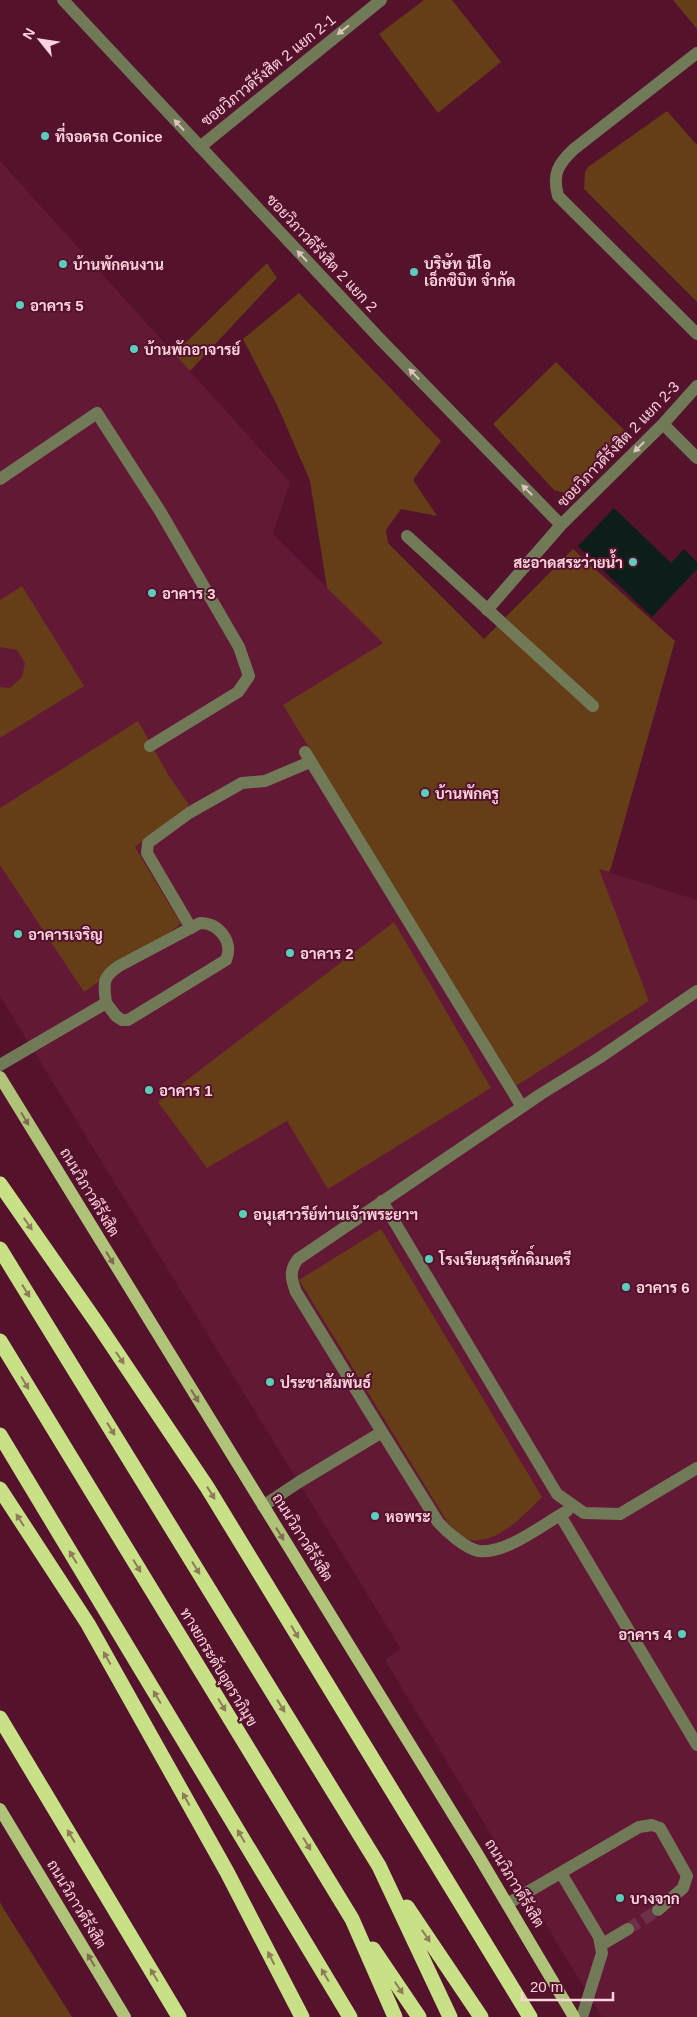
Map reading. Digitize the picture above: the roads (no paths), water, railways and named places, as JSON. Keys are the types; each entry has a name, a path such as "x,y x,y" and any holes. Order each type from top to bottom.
{"highway":[{"path":"0,1184 207,1487 530,2017"},
{"path":"0,1249 380,1866 481,2017"},
{"name":"ทางยกระดับอุตราภิมุข","path":"0,1341 352,1919 395,2017"},
{"path":"0,1435 350,2017"},
{"path":"0,1489 93,1633 227,1872 302,2017"},
{"name":"ถนนวิภาวดีรังสิต","path":"0,1718 179,2017"},
{"path":"380,1866 450,2017"},
{"path":"352,1919 419,2017"}],"main road":[{"name":"ถนนวิภาวดีรังสิต","path":"0,1077 507,1904 574,2017"},
{"name":"ถนนวิภาวดีรังสิต","path":"0,1809 125,2017"}],"street":[{"name":"ซอยวิภาวดีรังสิต 2 แยก 2","path":"63,0 387,347 561,525"},
{"name":"ซอยวิภาวดีรังสิต 2 แยก 2-1","path":"200,147 381,0"},
{"path":"697,54 583,141 563,159 555,183 558,196 697,334"},
{"name":"ซอยวิภาวดีรังสิต 2 แยก 2-3","path":"561,525 663,424 697,386"},
{"path":"0,479 97,413 160,511 239,647 249,676 238,692 150,746"},
{"path":"663,424 697,458"},
{"path":"487,610 561,525"},
{"path":"407,536 593,706"},
{"path":"191,928 147,853 148,843 189,813 242,783 266,781 308,757 522,1107"},
{"path":"200,923 206,923 217,928 225,938 229,947 226,960 128,1020 122,1020 116,1016 106,1003 104,982 109,972 200,923"},
{"path":"575,1507 500,1550 478,1551 446,1531 438,1522 296,1292 291,1278 291,1267 298,1258 697,991"},
{"path":"0,1065 106,1003"},
{"path":"382,1202 556,1494 584,1513 620,1514 697,1468"},
{"path":"263,1506 382,1432"},
{"path":"560,1515 697,1745"},
{"path":"507,1904 639,1827 652,1825 660,1828 687,1876 683,1888 658,1910"},
{"path":"561,1873 599,1936 601,1945 602,1953 582,2017"},
{"path":"601,1945 628,1929"}],"tunnel":[{"path":"628,1929 658,1910"}],"place":[{"name":"ที่จอดรถ Conice","path":"45,136"},
{"name":"บ้านพักคนงาน","path":"63,264"},
{"name":"บริษัท นีโอ เอ็กซิบิท จำกัด","path":"414,272"},
{"name":"อาคาร 5","path":"20,305"},
{"name":"บ้านพักอาจารย์","path":"134,349"},
{"name":"สะอาดสระว่ายน้ำ","path":"633,562"},
{"name":"อาคาร 3","path":"152,593"},
{"name":"บ้านพักครู","path":"425,793"},
{"name":"อาคารเจริญ","path":"18,934"},
{"name":"อาคาร 2","path":"290,953"},
{"name":"อาคาร 1","path":"149,1090"},
{"name":"อนุเสาวรีย์ท่านเจ้าพระยาฯ","path":"243,1214"},
{"name":"โรงเรียนสุรศักดิ์มนตรี","path":"429,1259"},
{"name":"อาคาร 6","path":"626,1287"},
{"name":"ประชาสัมพันธ์","path":"270,1382"},
{"name":"หอพระ","path":"375,1516"},
{"name":"อาคาร 4","path":"682,1634"},
{"name":"บางจาก","path":"620,1898"}]}
